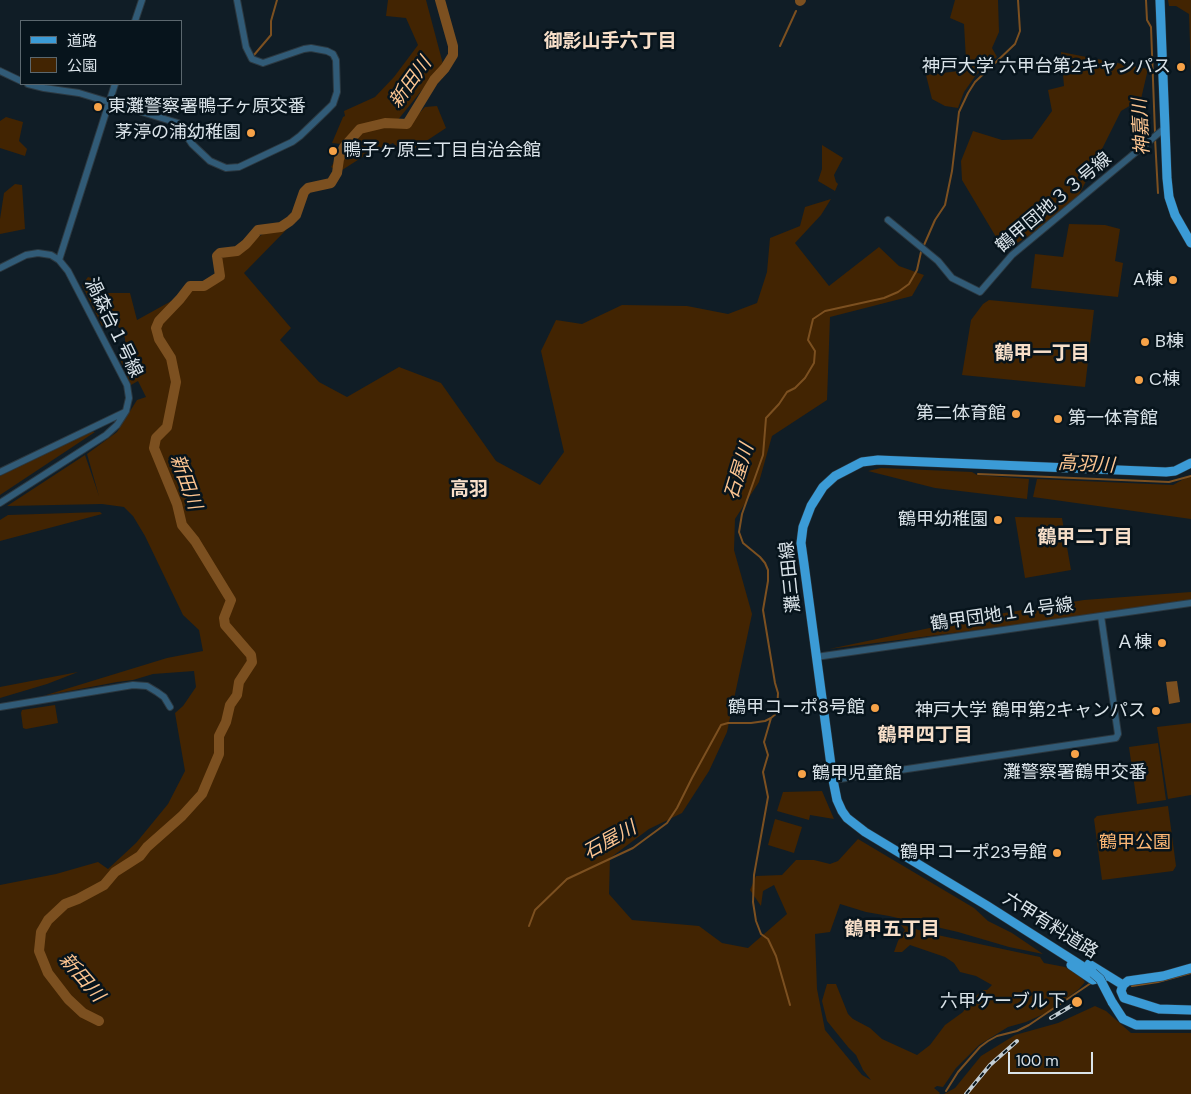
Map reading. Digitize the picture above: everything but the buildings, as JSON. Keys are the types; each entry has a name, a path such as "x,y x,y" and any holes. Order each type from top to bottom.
{"main road":[{"path":"1160,0 1162,131 1169,197 1175,215 1191,243"},
{"name":"灘三田線","path":"986,905 866,832 847,818 837,800 832,780 802,550 803,528 811,506 823,487 835,476 862,462 878,460 1166,472 1174,471 1191,463"},
{"path":"986,905 999,908 1123,985"},
{"name":"六甲有料道路","path":"986,905 1093,973 1100,979 1123,1018 1136,1025 1191,1026"},
{"path":"1191,968 1163,976 1130,980 1123,985 1121,992 1126,999 1159,1009 1191,1010"}],"street":[{"path":"135,20 142,0"},
{"path":"32,85 79,93 178,123 201,154 217,165 226,168 239,167 292,142 333,104 337,92 336,60 333,54 311,48 263,63 252,59 246,47 237,0"},
{"path":"0,71 20,81"},
{"path":"0,268 26,255 38,253 51,255 59,260 115,85"},
{"name":"鶴甲団地３３号線","path":"888,220 942,266 952,278 980,292 1012,254 1162,131"},
{"name":"渦森台１号線","path":"59,260 68,271 127,385 126,411"},
{"path":"0,472 126,411"},
{"path":"0,502 106,435 126,411"},
{"name":"鶴甲団地１４号線","path":"816,657 1191,603"},
{"path":"832,780 1114,739 1117,736 1101,616"},
{"path":"0,707 134,685 147,686 157,692 164,697 170,707"}],"green space":[{"path":"388,0 426,0 443,64 397,121 407,126 425,107 437,106 446,128 405,155 393,143 364,156 339,172 331,167 339,154 341,144 332,143 345,116 344,111 375,97 394,77 418,45 406,18 386,16"},
{"path":"955,0 998,0 999,32 992,48 997,57 976,75 964,92 958,108 945,106 932,99 926,75 959,71 966,60 964,24 950,18"},
{"path":"1168,0 1191,0 1191,76 1189,14 1176,6 1169,6"},
{"path":"1061,52 1148,69 1141,99 1121,111 1079,195 1043,227 1014,245 999,242 962,180 961,161 973,131 1002,140 1032,139 1052,111 1048,90 1064,86"},
{"path":"6,117 23,122 19,141 27,149 25,156 0,148 0,121"},
{"path":"822,145 843,158 834,175 838,184 835,191 818,181 822,169"},
{"path":"15,184 22,185 25,229 0,234 4,193"},
{"path":"831,199 821,215 795,243 829,286 879,247 899,266 924,275 912,296 830,317 827,400 772,436 759,482 735,519 734,550 752,614 727,732 709,771 682,813 649,829 610,858 609,894 632,920 699,926 722,943 748,948 787,914 774,885 763,891 761,906 750,890 756,876 782,875 796,860 814,860 830,864 838,861 858,839 974,908 988,921 1012,933 1043,954 1009,947 958,932 866,912 840,904 830,932 815,934 817,989 825,1030 862,1075 871,1080 863,1070 856,1055 827,1021 822,1001 827,984 836,984 848,1014 853,1019 870,1028 882,1039 917,1055 930,1045 945,1025 963,1012 969,1002 992,985 976,976 960,972 954,963 945,957 910,945 902,952 894,952 905,930 900,924 928,933 1040,957 1044,963 1065,967 1080,976 1085,982 1079,989 1048,1012 1026,1022 1008,1027 979,1045 956,1068 943,1087 937,1086 934,1088 939,1094 0,1094 0,885 56,874 98,862 108,869 136,843 168,804 185,771 175,713 183,706 196,687 194,671 153,674 133,680 43,696 167,658 203,651 199,630 183,615 145,536 133,516 124,507 102,504 7,506 85,455 99,496 87,454 117,432 137,400 146,397 138,381 131,385 119,357 125,353 125,338 115,321 102,326 82,285 88,277 102,281 105,293 130,293 137,320 222,273 220,259 265,233 286,230 244,273 291,328 280,340 319,382 347,397 399,367 441,383 496,461 540,485 564,452 541,351 556,320 582,324 622,305 687,306 728,314 757,303 767,272 770,238 800,226 805,207"},
{"path":"1069,224 1105,225 1120,229 1115,261 1123,263 1118,297 1031,288 1035,254 1063,257"},
{"path":"989,300 1094,310 1085,387 962,375 971,320 983,304"},
{"path":"91,431 95,432 0,495 0,476"},
{"path":"881,468 972,472 977,475 1029,479 1027,499 935,488 868,471"},
{"path":"1191,475 1191,519 1033,497 1037,479 1173,485"},
{"path":"100,512 102,514 0,541 0,520 8,515"},
{"path":"1015,517 1062,518 1071,570 1025,578"},
{"path":"1191,592 1191,600 1077,617 829,649 992,615 1084,600"},
{"path":"78,672 47,684 0,698 0,687"},
{"path":"55,705 58,723 23,728 22,710"},
{"path":"1191,723 1191,795 1168,799 1157,727"},
{"path":"1158,743 1166,800 1137,804 1129,747"},
{"path":"822,791 834,819 810,815 809,820 777,811 783,792"},
{"name":"鶴甲公園","path":"1168,806 1176,866 1173,871 1102,880 1094,819 1097,816"},
{"path":"775,819 802,827 794,853 768,845"},
{"path":"1095,1006 1106,1011 1131,1033 1191,1033 1191,1094 944,1094 955,1088 981,1056 1015,1035 1058,1023"}],"shaded area":[{"path":"1177,681 1180,702 1169,704 1166,682"}],"waterway":[{"path":"254,55 271,35 271,21 277,0"},
{"name":"新田川","path":"99,1021 83,1013 68,999 48,973 39,951 41,932 48,920 65,904 104,885 115,872 140,856 202,794 219,754 219,736 226,722 230,705 237,695 239,682 252,662 251,655 225,625 224,618 231,600 195,541 182,525 177,504 154,448 156,438 167,427 176,382 171,358 159,339 156,328 159,321 190,286 204,286 220,276 217,256 220,253 237,251 258,230 281,227 296,215 304,192 308,188 331,183 337,173 339,159 344,147 360,129 385,123 407,124 434,80 453,55 453,46 440,0"},
{"name":"石屋川","path":"529,926 535,910 567,879 633,848 667,823 677,808 721,725 765,721 777,713 778,693 763,610 768,570 760,557 743,543 739,532 742,514 763,455 766,418 787,392 795,388 805,378 814,363 815,351 808,340 813,319 825,311 884,298 898,292 909,284 917,270 921,252 935,220 945,205 952,171 959,112 975,82 1015,44 1020,31 1018,0"},
{"name":"神嘉川","path":"1146,0 1147,20 1151,27 1155,133"},
{"path":"780,46 796,11"},
{"name":"神嘉川","path":"1155,138 1158,193"},
{"name":"高羽川","path":"978,474 1169,482 1191,476"},
{"path":"771,718 764,742 768,755 763,772 768,797 754,875 753,902 756,921 761,934 768,939 776,956 790,1005"},
{"path":"1132,986 1158,982 1191,973"},
{"path":"946,1091 958,1072 980,1047 988,1041 1029,1025 1091,983"}],"railway":[{"path":"1051,1018 1076,1003"},
{"path":"966,1094 990,1065 1017,1041"}],"place":[{"name":"神戸大学 六甲台第2キャンパス","path":"1181,67"},
{"name":"東灘警察署鴨子ヶ原交番","path":"98,107"},
{"name":"茅渟の浦幼稚園","path":"251,133"},
{"name":"鴨子ヶ原三丁目自治会館","path":"333,151"},
{"name":"A棟","path":"1173,280"},
{"name":"B棟","path":"1145,342"},
{"name":"C棟","path":"1139,380"},
{"name":"第二体育館","path":"1016,414"},
{"name":"第一体育館","path":"1058,419"},
{"name":"鶴甲幼稚園","path":"998,520"},
{"name":"Ａ棟","path":"1162,643"},
{"name":"鶴甲コーポ8号館","path":"875,708"},
{"name":"神戸大学 鶴甲第2キャンパス","path":"1156,711"},
{"name":"灘警察署鶴甲交番","path":"1075,754"},
{"name":"鶴甲児童館","path":"802,774"},
{"name":"鶴甲コーポ23号館","path":"1057,853"},
{"name":"六甲ケーブル下","path":"1077,1002"}],"district":[{"name":"御影山手六丁目","path":"610,42"},
{"name":"鶴甲一丁目","path":"1042,354"},
{"name":"高羽","path":"469,490"},
{"name":"鶴甲二丁目","path":"1085,538"},
{"name":"鶴甲四丁目","path":"925,736"},
{"name":"鶴甲五丁目","path":"892,930"}]}
